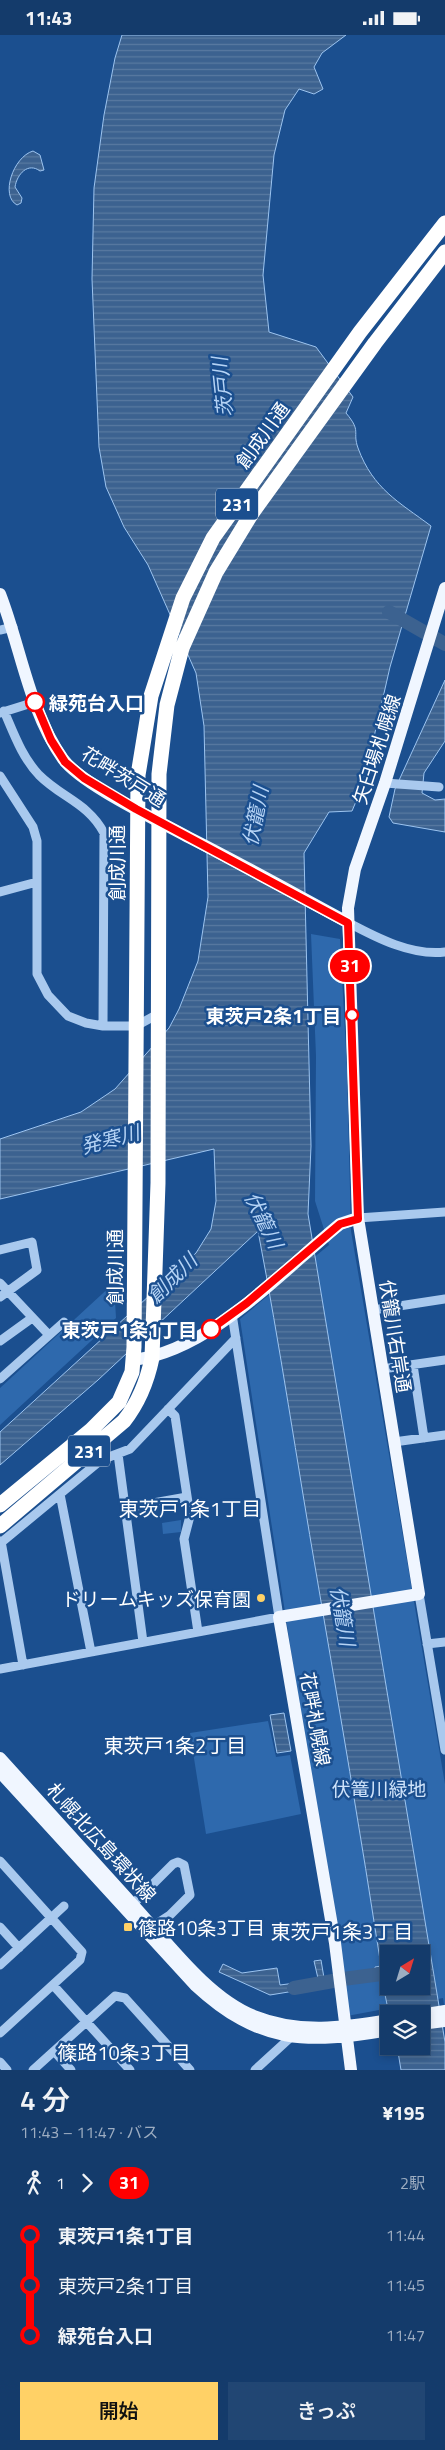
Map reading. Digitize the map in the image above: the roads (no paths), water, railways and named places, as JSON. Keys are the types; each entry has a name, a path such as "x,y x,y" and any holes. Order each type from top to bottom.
{"highway":[{"name":"創成川通","path":"0,1505 91,1430 119,1402 132,1372 136,1047 136,809 138,775 151,696 183,598 213,538 360,332 445,223"},
{"name":"創成川通","path":"0,1536 124,1421 136,1405 148,1376 152,1358 158,1183 159,774 167,705 182,648 216,572 252,513 375,343 445,252"}],"main road":[{"name":"矢臼場札幌線","path":"348,923 349,901 355,869 390,783 445,588"},
{"name":"花畔茨戸通","path":"0,594 6,629 51,740 65,762 84,778 136,809 348,923"},
{"name":"伏籠川右岸通","path":"348,923 358,1219 419,1594"},
{"path":"133,1354 152,1358 200,1335 247,1303 340,1224 358,1219"},
{"path":"280,1617 419,1594"},
{"name":"花畔札幌線","path":"280,1617 327,1892 351,2070"},
{"name":"札幌北広島環状線","path":"0,1758 153,1926 216,1992 232,2004 254,2016 300,2028 346,2032"},
{"name":"札幌北広島環状線","path":"0,1772 206,1995 226,2012 247,2023 291,2037 323,2039 346,2032 380,2026"},
{"path":"430,2014 445,2011"},
{"path":"430,2024 445,2021"}],"street":[{"path":"35,702 2,712 19,746 33,768 53,786 91,813 104,833 103,1026"},
{"path":"0,776 33,827 37,841 37,974 48,995 68,1016 86,1023 103,1026 136,1026 158,1016"},
{"path":"390,783 438,787"},
{"path":"0,891 36,882"},
{"path":"348,923 407,949 421,952 445,952"},
{"path":"358,1219 445,1212"},
{"path":"0,1250 32,1242 37,1270 4,1294"},
{"path":"0,1283 4,1294 32,1318 48,1335"},
{"path":"372,1310 445,1299"},
{"path":"0,1669 280,1617 232,1314"},
{"path":"0,1341 32,1318"},
{"path":"0,1379 64,1321"},
{"path":"23,1665 0,1536 60,1494 101,1461 130,1449 236,1338"},
{"path":"382,1369 445,1360"},
{"path":"413,1365 424,1438"},
{"path":"168,1409 175,1416 190,1516 184,1539 198,1632"},
{"path":"394,1442 445,1435"},
{"path":"118,1454 143,1642"},
{"path":"60,1494 91,1652"},
{"path":"125,1508 187,1497"},
{"name":"伏籠川右岸通","path":"419,1594 445,1751"},
{"path":"427,1644 445,1642"},
{"path":"0,1861 82,1952 80,1960 0,2033"},
{"path":"133,1904 173,1864 178,1862 184,1865 190,1895 170,1915 153,1926"},
{"path":"0,1965 64,1906"},
{"path":"0,1927 19,1948"},
{"path":"52,1985 130,2070"},
{"path":"33,2070 115,1996 125,1998 190,2070"},
{"path":"255,2070 291,2037"},
{"path":"54,2051 71,2070"},
{"path":"0,2062 7,2070"}],"water":[{"path":"122,35 346,35 322,53 314,67 323,89 314,94 299,89 285,110 274,155 263,275 269,332 316,347 353,397 346,413 354,424 358,448 371,474 398,502 431,526 390,667 363,785 352,811 329,812 304,853 311,1146 308,1214 429,1945 380,1945 380,1960 258,1231 98,1380 0,1465 0,1432 196,1253 211,1229 216,1201 214,1149 0,1199 0,1139 81,1112 115,1089 169,1028 179,1009 198,961 208,897 204,726 196,673 148,565 124,527 106,487 99,447 92,279 94,188 104,115 115,58"},
{"path":"33,151 40,155 44,170 40,171 31,168 21,174 15,187 22,198 21,203 17,205 12,200 10,194 11,177 20,161"},
{"path":"445,680 445,741 424,773 422,793 435,800 445,799 445,832 393,823 389,817 395,789"},
{"path":"284,1713 291,1751 277,1753 270,1715"},
{"path":"430,1951 445,2042 445,2070 401,2070 398,2055 430,2055 430,2005 387,2005 385,1995 430,1995"},
{"path":"321,1960 324,1978 329,1978 330,1985 320,1987 314,1961"},
{"path":"223,1964 242,1973 277,1968 280,1985 311,1981 313,1988 270,1995 219,1972"},
{"path":"380,1966 380,1980 373,1978 372,1970 375,1970 375,1967"},
{"path":"358,1973 359,1980 344,1982 343,1975"}],"waterway":[{"name":"茨戸川","path":"389,612 445,644"},
{"path":"343,1979 380,1974"},
{"path":"294,1988 333,1981"}],"place":[{"name":"緑苑台入口","path":"35,702"},
{"name":"東茨戸2条1丁目","path":"352,1015"},
{"name":"東茨戸1条1丁目","path":"211,1329"},
{"name":"ドリームキッズ保育園","path":"261,1598"},
{"name":"篠路10条3丁目","path":"128,1927"}],"district":[{"name":"東茨戸1条1丁目","path":"190,1508"},
{"name":"東茨戸1条2丁目","path":"175,1745"},
{"name":"東茨戸1条3丁目","path":"342,1931"},
{"name":"篠路10条3丁目","path":"124,2052"}],"water label":[{"name":"伏籠川","path":"255,816"},
{"name":"発寒川","path":"110,1139"},
{"name":"伏籠川","path":"264,1220"},
{"name":"創成川","path":"172,1278"},
{"name":"伏籠川","path":"343,1616"}],"park label":[{"name":"伏篭川緑地","path":"379,1788"}]}
